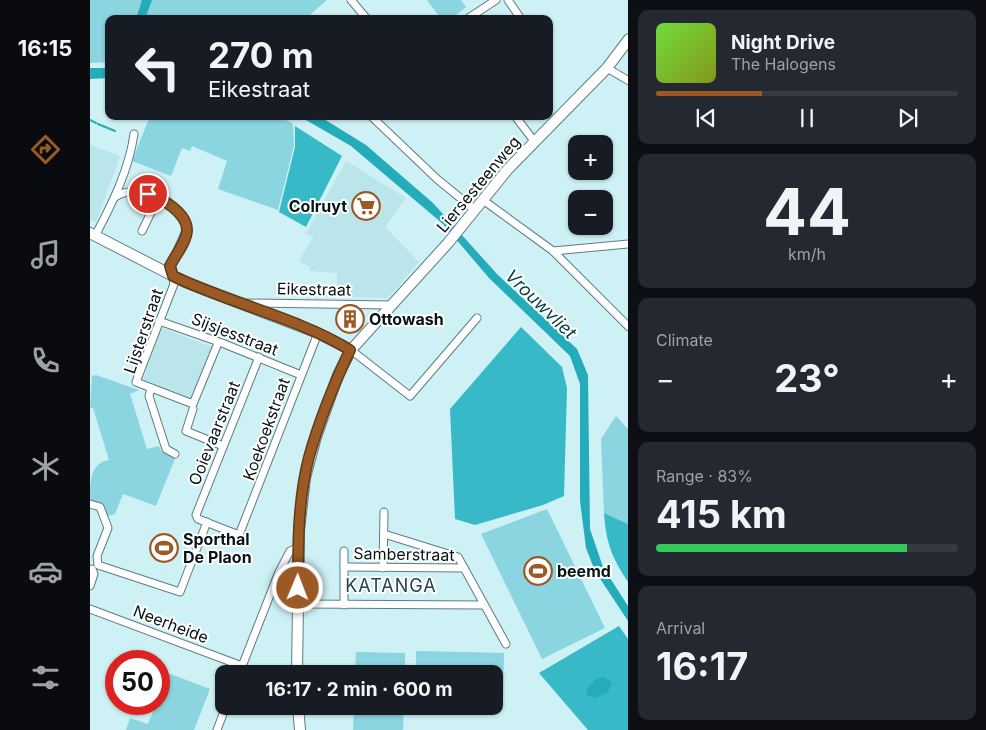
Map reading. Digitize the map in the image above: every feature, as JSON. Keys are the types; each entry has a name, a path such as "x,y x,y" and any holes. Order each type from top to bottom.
{"main road":[{"name":"Liersesteenweg","path":"297,665 300,514 309,458 338,375 350,350 451,240 534,141 607,68 628,39"},
{"name":"Eikestraat","path":"93,234 173,276 237,303 318,333 350,350"},
{"path":"299,715 300,730"}],"street":[{"path":"351,0 364,15"},
{"path":"473,15 496,0"},
{"path":"508,0 519,15"},
{"path":"607,68 628,81"},
{"path":"375,120 436,178 475,210"},
{"path":"518,120 534,141"},
{"path":"93,234 115,197 132,148 134,134"},
{"path":"115,197 135,192 158,198 142,231"},
{"name":"Lijsterstraat","path":"158,198 175,209 187,229 170,266 174,284 136,382 193,407"},
{"path":"483,200 553,251 628,327"},
{"path":"553,251 628,244"},
{"name":"Eikestraat","path":"237,303 390,305"},
{"path":"350,350 410,396 477,318"},
{"name":"Sijsjesstraat","path":"159,321 301,374"},
{"name":"Koekoekstraat","path":"207,522 239,534 256,495 318,333"},
{"path":"218,343 193,407 186,431 223,446"},
{"name":"Ooievaarstraat","path":"207,522 198,519 196,515 258,357"},
{"name":"Lijsterstraat","path":"151,388 149,396 166,449 175,454"},
{"path":"90,504 100,507 108,528 94,565 94,574 90,586"},
{"path":"383,568 384,512"},
{"path":"94,565 180,592 207,522"},
{"path":"384,534 458,557 506,644"},
{"path":"242,665 279,572 290,551 299,547"},
{"path":"344,551 344,605"},
{"name":"Samberstraat","path":"344,567 464,568"},
{"path":"298,604 484,605"},
{"name":"Neerheide","path":"90,609 239,665"},
{"path":"217,730 223,715"}],"shaded area":[{"path":"90,0 327,0 310,15 105,15 105,62 90,63"},
{"path":"142,0 152,0 146,15 137,15"},
{"path":"427,0 461,0 466,7 456,15 438,15"},
{"path":"90,68 105,68 105,78 90,79"},
{"path":"148,120 286,120 293,124 294,146 278,210 218,189 227,161 192,146 190,151 182,148 171,176 132,161"},
{"path":"306,120 325,120 366,145 433,203 497,274 577,349 588,375 590,529 603,567 628,606 628,621 595,571 586,548 580,501 580,384 570,356 489,278 443,224 351,146"},
{"path":"295,126 342,156 306,227 279,212 295,147"},
{"path":"90,145 120,156 96,222 90,220"},
{"path":"346,161 406,198 385,227 419,262 388,298 337,297 337,273 310,271 310,267 299,261 313,237 306,233"},
{"path":"521,327 562,367 567,388 564,496 543,505 475,525 455,519 450,409"},
{"path":"162,328 212,347 191,400 143,379"},
{"path":"96,375 139,390 130,394 147,449 159,446 161,451 176,456 156,506 123,494 115,514 108,516 102,505 90,501 92,474 98,465 109,460 93,408 90,408 92,376"},
{"path":"616,416 628,429 628,524 604,513 601,439"},
{"name":"beemd","path":"547,509 605,628 542,659 481,534"},
{"path":"604,513 628,524 628,582 611,550 606,533"},
{"path":"619,626 628,639 628,730 588,730 539,673"},
{"path":"416,651 504,653 503,703 503,665 416,665"},
{"path":"356,652 405,653 405,665 355,665"},
{"path":"170,674 210,689 194,730 126,730 130,718 148,724 152,715 170,715"},
{"path":"603,677 612,682 608,692 596,698 588,696 586,690 596,679"},
{"path":"354,715 404,715 403,730 353,730"}],"waterway":[{"path":"90,120 96,123"},
{"path":"98,124 115,131"}],"place":[{"name":"Colruyt","path":"366,206"},
{"name":"Ottowash","path":"350,319"},
{"name":"Sporthal De Plaon","path":"164,548"},
{"name":"beemd","path":"538,571"}],"district":[{"name":"KATANGA","path":"391,585"}],"route":[{"path":"148,194 172,206 181,216 186,226 186,234 170,266 173,276 237,303 318,333 350,350 338,375 309,458 300,514 298,588"}],"water label":[{"name":"Vrouwvliet","path":"541,304"}]}
